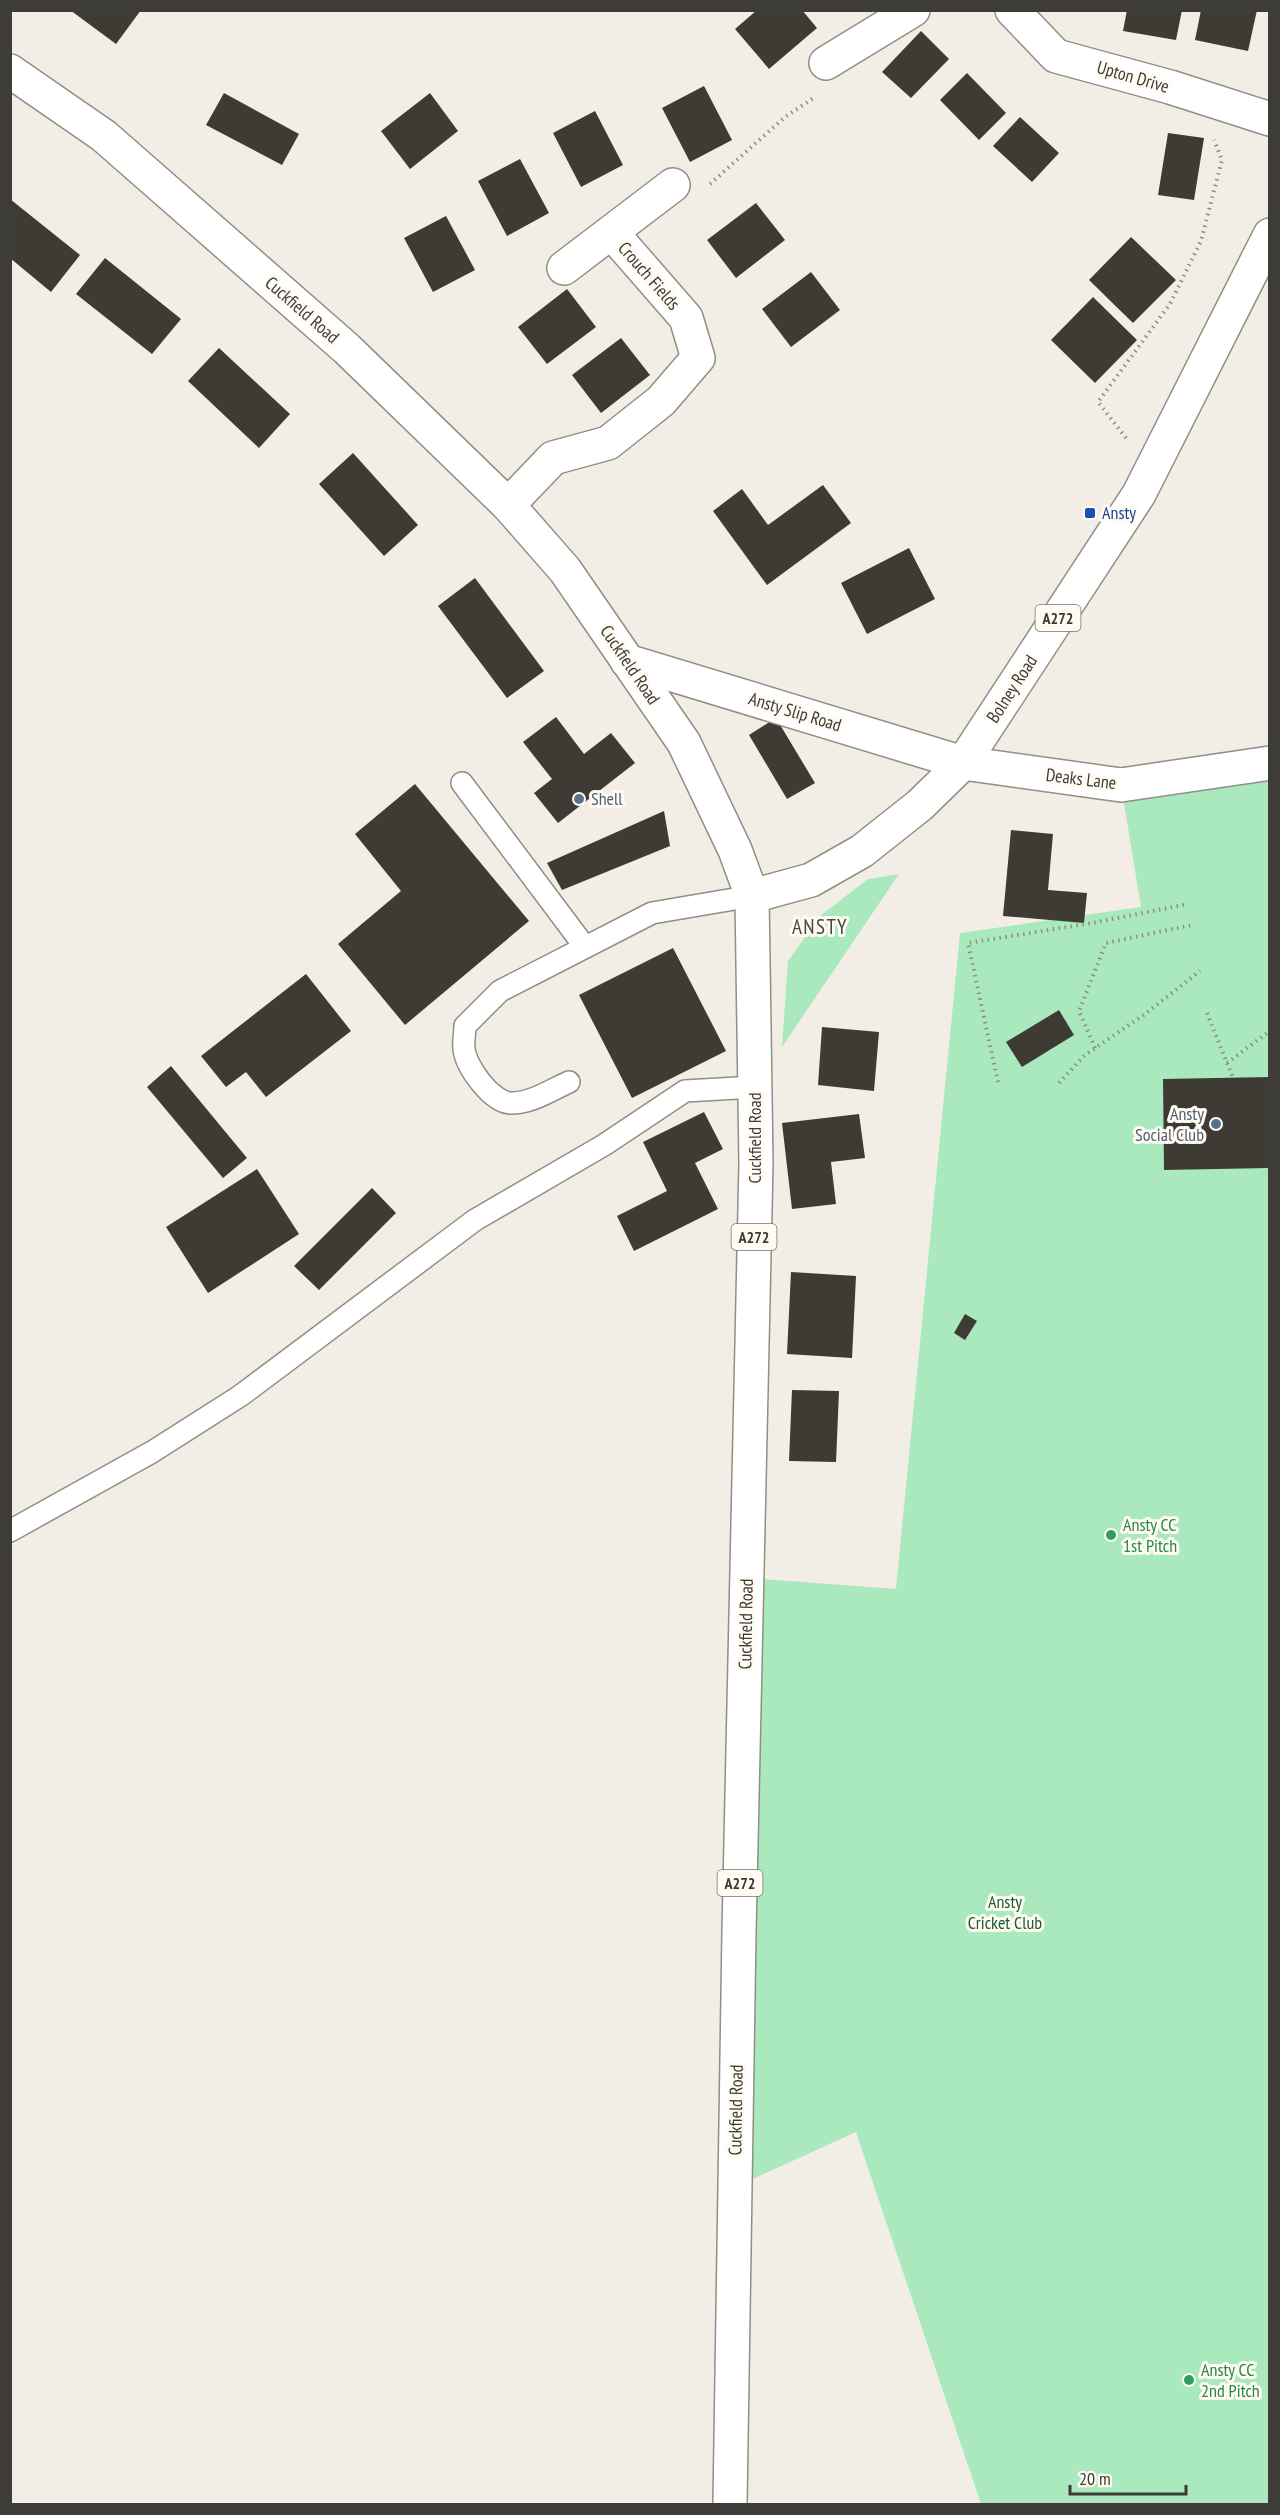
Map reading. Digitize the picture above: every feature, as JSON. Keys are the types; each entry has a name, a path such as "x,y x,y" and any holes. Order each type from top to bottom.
{"main road":[{"path":"823,78 913,10"},
{"name":"Upton Drive","path":"1012,10 1056,56 1170,87 1269,119"},
{"name":"Cuckfield Road","path":"10,71 104,136 347,350 508,505 565,570 684,743 735,850 752,896 756,1162 739,1909 730,2505"},
{"name":"Crouch Fields","path":"564,268 673,185"},
{"name":"Crouch Fields","path":"508,505 552,458 608,442 626,429 661,401 698,358 686,318 612,233"},
{"name":"Bolney Road","path":"752,896 811,880 862,851 920,805 963,764 1133,504 1269,235"},
{"name":"Ansty Slip Road","path":"627,661 963,764"},
{"name":"Deaks Lane","path":"963,764 1121,785 1269,763"}],"lane":[{"path":"462,783 585,947"},
{"path":"569,1082 529,1101 509,1104 492,1096 474,1072 464,1050 465,1026 500,991 652,913 752,896"},
{"path":"10,1531 152,1452 240,1396 475,1220 604,1145 685,1091 755,1087"}],"path":[{"path":"673,185 697,195 785,117 823,78"},
{"path":"1152,470 1098,402 1170,304 1201,241 1222,160 1214,139"},
{"path":"998,1082 968,943 1188,904"},
{"path":"1095,1048 1079,1011 1106,943 1192,925"},
{"path":"1059,1083 1085,1055 1145,1014 1200,970"},
{"path":"1208,1013 1233,1078"},
{"path":"1227,1063 1269,1031"}],"green space":[{"name":"Ansty Cricket Club","path":"1269,763 1269,2504 981,2504 856,2132 735,2187 747,1578 896,1589 960,933 1141,907 1121,785"},
{"path":"899,874 782,1047 788,961 820,916 868,879"}],"building":[{"path":"70,10 141,10 116,44"},
{"path":"757,10 802,10 817,28 769,69 735,29"},
{"path":"1127,10 1182,10 1176,40 1123,31"},
{"path":"1201,10 1257,10 1248,51 1195,40"},
{"path":"921,31 949,59 911,98 882,72"},
{"path":"967,73 1006,113 979,140 940,100"},
{"path":"704,86 732,140 690,162 662,108"},
{"path":"224,93 299,134 282,165 206,125"},
{"path":"430,93 458,131 410,169 381,131"},
{"path":"595,111 623,165 581,187 553,133"},
{"path":"1020,117 1059,153 1032,182 993,146"},
{"path":"1168,133 1204,138 1194,200 1158,195"},
{"path":"520,159 549,213 507,236 478,181"},
{"path":"10,199 80,255 51,292 10,258"},
{"path":"756,203 785,240 736,278 707,240"},
{"path":"446,216 475,270 433,292 404,238"},
{"path":"1131,237 1176,280 1133,323 1089,280"},
{"path":"105,258 181,319 152,354 76,294"},
{"path":"811,272 840,310 791,347 762,309"},
{"path":"567,289 596,327 547,364 518,327"},
{"path":"1093,297 1137,340 1095,383 1051,340"},
{"path":"621,338 650,375 601,413 572,375"},
{"path":"219,348 290,414 259,448 188,381"},
{"path":"353,453 418,525 384,556 319,484"},
{"path":"823,485 851,523 767,585 713,511 742,489 768,525"},
{"path":"909,548 935,599 867,634 841,583"},
{"path":"475,578 544,671 507,698 438,606"},
{"path":"556,717 584,754 611,733 635,763 558,823 534,793 552,779 523,742"},
{"path":"776,718 815,783 787,799 749,735"},
{"path":"415,784 529,921 405,1025 338,944 401,891 355,834"},
{"path":"664,811 670,846 562,890 547,863"},
{"path":"1011,830 1053,834 1048,890 1087,893 1084,923 1003,916"},
{"path":"673,948 726,1051 632,1098 579,995"},
{"path":"306,974 351,1031 266,1097 246,1072 226,1087 201,1056"},
{"path":"1059,1010 1074,1035 1022,1067 1006,1042"},
{"path":"822,1027 879,1032 874,1091 818,1085"},
{"path":"171,1066 247,1158 223,1178 147,1087"},
{"name":"Ansty Social Club","path":"1269,1077 1269,1168 1164,1170 1163,1079"},
{"path":"704,1112 723,1149 695,1163 718,1209 634,1251 617,1216 667,1191 643,1142"},
{"path":"859,1114 865,1158 831,1162 836,1204 792,1209 782,1123"},
{"path":"257,1169 299,1234 208,1293 166,1227"},
{"path":"372,1188 396,1213 319,1290 294,1266"},
{"path":"791,1272 856,1276 852,1358 787,1354"},
{"path":"965,1314 977,1321 965,1340 954,1333"},
{"path":"792,1390 839,1391 836,1462 789,1461"}],"place":[{"name":"Ansty","path":"1090,513"},
{"name":"Shell","path":"579,799"},
{"name":"Ansty Social Club","path":"1216,1124"},
{"name":"Ansty CC 1st Pitch","path":"1111,1535"},
{"name":"Ansty CC 2nd Pitch","path":"1189,2380"}],"district":[{"name":"ANSTY","path":"820,927"}]}
